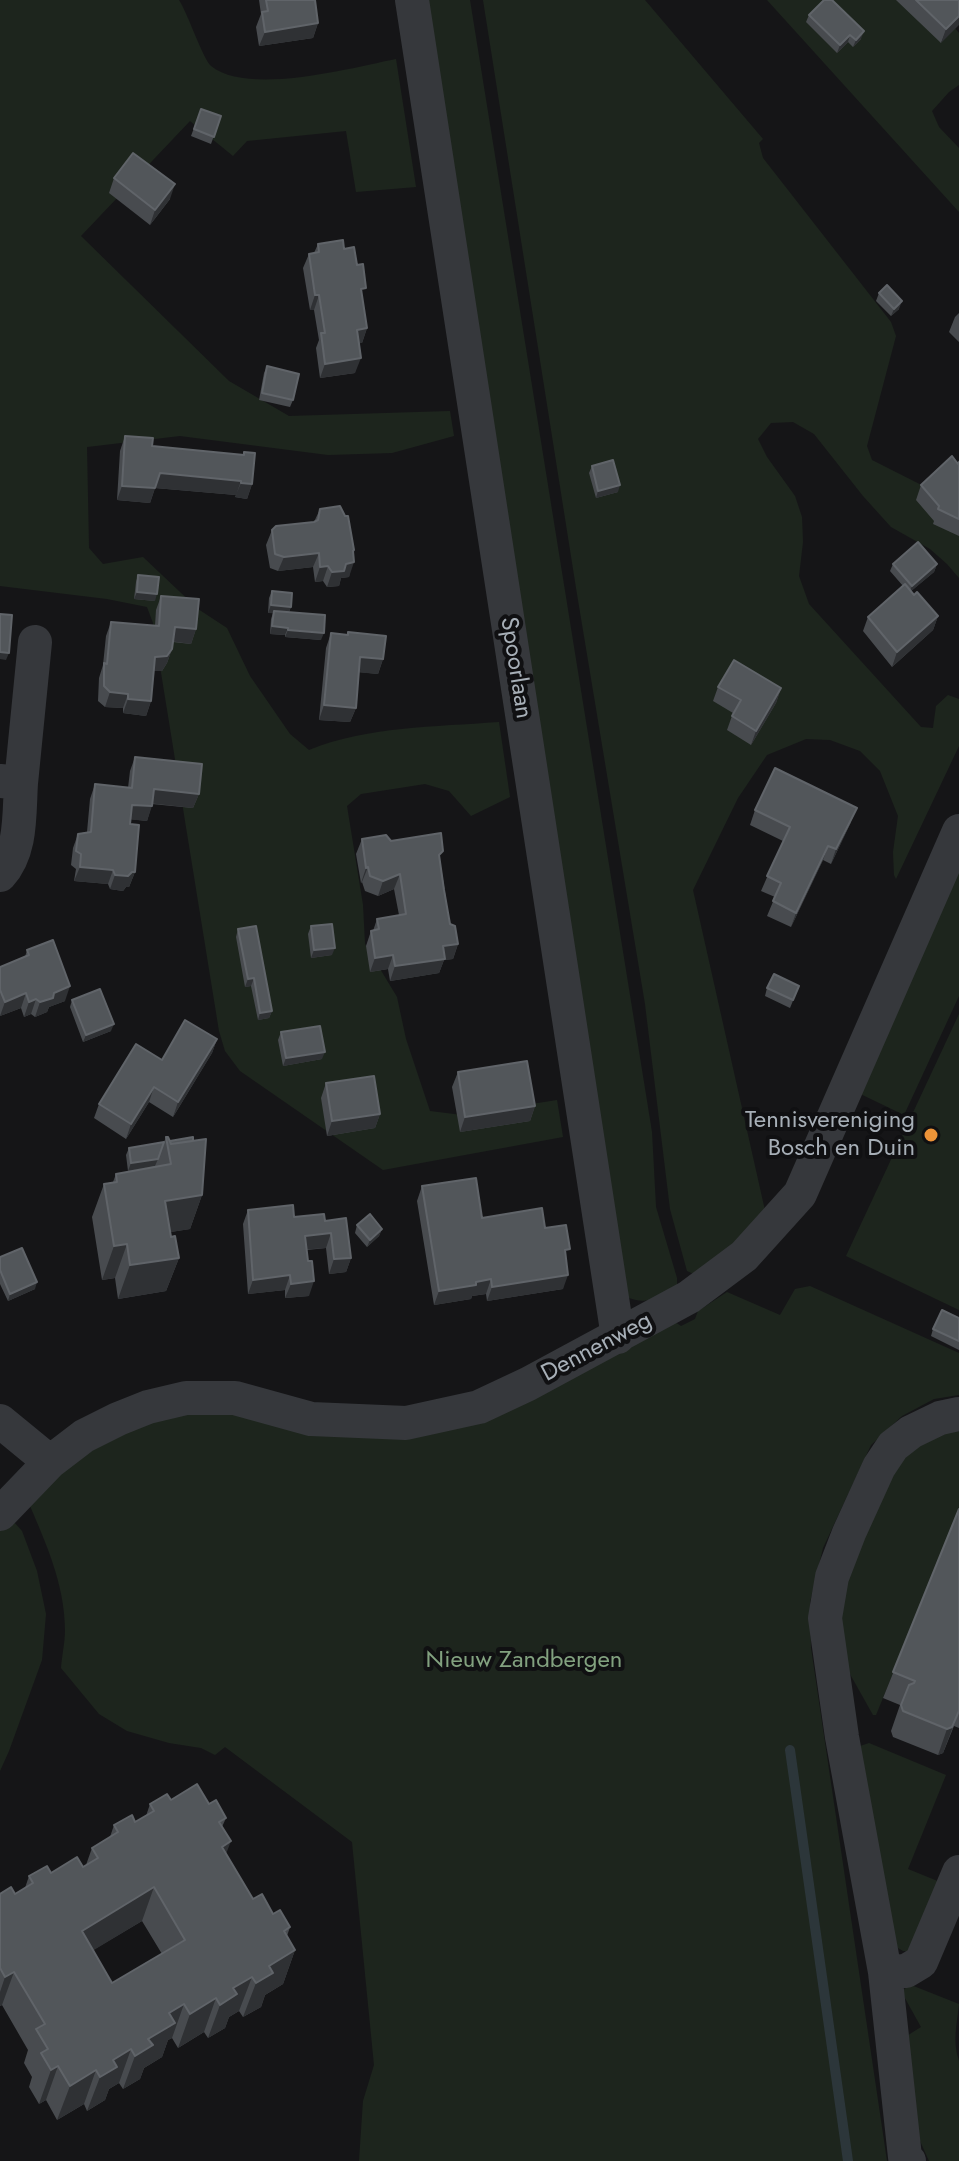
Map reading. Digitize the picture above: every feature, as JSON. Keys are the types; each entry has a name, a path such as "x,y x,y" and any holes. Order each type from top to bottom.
{"street":[{"name":"Spoorlaan","path":"412,0 618,1337"},
{"path":"0,875 11,861 15,847 11,782 35,642"},
{"name":"Dennenweg","path":"0,1514 50,1462 84,1436 148,1407 186,1398 235,1398 311,1419 406,1423 479,1407 618,1337 689,1297 744,1256 800,1194 959,831"},
{"path":"909,2161 905,2157 885,1972 842,1737 825,1618 832,1577 879,1467 893,1446 911,1432 940,1418 959,1414"},
{"path":"0,1421 50,1462"},
{"path":"885,1972 906,1971 921,1962 959,1872"}],"green space":[{"path":"0,0 179,0 211,66 228,75 249,79 300,77 396,59 416,187 356,192 346,131 247,141 233,156 190,121 81,236 229,381 289,416 450,411 454,436 392,453 328,455 180,436 87,447 89,548 103,564 143,557 198,609 227,628 250,676 290,734 309,750 378,732 499,722 510,797 471,816 449,791 425,784 361,794 347,806 363,905 365,944 397,997 406,1039 430,1111 462,1115 557,1100 563,1137 383,1170 240,1071 225,1051 219,1031 153,623 147,607 0,586"},
{"path":"423,0 470,0 652,1132 656,1207 677,1278 677,1287 649,1300 636,1300 621,1294"},
{"path":"483,0 645,0 763,139 759,143 763,158 891,322 896,336 867,446 872,460 959,504 959,578 930,549 891,527 814,434 793,422 771,423 758,439 795,496 802,517 799,576 809,604 921,727 933,728 936,706 948,695 959,699 959,746 896,879 893,852 898,816 880,771 860,751 830,740 806,739 767,755 738,798 693,890 766,1215 698,1276 687,1271 670,1209 645,1004"},
{"path":"767,0 932,0 959,33 959,85 932,111 939,127 959,148 959,212"},
{"path":"959,850 959,996 904,1115 848,1088"},
{"name":"Tennisvereniging Bosch en Duin","path":"959,1014 959,1310 846,1256"},
{"name":"Nieuw Zandbergen","path":"810,1286 959,1353 959,1395 934,1399 902,1416 871,1445 823,1548 810,1602 811,1648 887,2161 359,2161 363,2101 374,2065 352,1842 225,1747 215,1755 201,1748 169,1743 127,1731 99,1714 61,1668 65,1630 62,1596 53,1563 27,1499 49,1480 153,1409 455,1419 675,1322 681,1326 695,1319 698,1311 727,1292 780,1315 795,1289"},
{"path":"959,1428 959,1512 876,1715 873,1715 846,1667 840,1621 850,1566 900,1461 921,1444"},
{"path":"0,1521 14,1522 22,1531 37,1571 46,1614 42,1660 0,1771"},
{"path":"869,1743 946,1775 908,1869 940,1882 912,1952 893,1945 860,1746"},
{"path":"911,1985 959,2004 955,2039 959,2061 959,2161 929,2161 916,2132 902,2039 921,2027 901,1991"}],"building":[{"path":"266,0 315,0 318,23 265,32 262,12 268,11"},
{"path":"824,0 832,0 864,31 856,40 850,35 840,45 809,15"},
{"path":"916,0 959,0 959,16 946,29"},
{"path":"201,109 221,116 214,137 194,129"},
{"path":"133,153 175,184 155,210 114,178"},
{"path":"343,240 344,249 354,247 357,265 363,264 366,288 361,289 367,328 357,330 361,358 325,364 321,333 325,333 309,254 319,252 318,244"},
{"path":"887,285 902,301 894,309 879,293"},
{"path":"267,366 299,374 293,400 262,393"},
{"path":"125,436 153,438 152,446 244,455 244,452 255,453 252,484 160,473 155,488 122,486"},
{"path":"952,456 959,462 959,519 938,509 939,506 921,485"},
{"path":"613,460 620,485 598,491 592,466"},
{"path":"340,506 348,516 354,550 354,562 346,564 344,571 332,572 328,566 320,567 319,553 284,557 275,554 272,530 276,526 314,522 318,520 320,509"},
{"path":"918,542 937,564 912,586 893,564"},
{"path":"138,575 159,577 157,594 137,592"},
{"path":"905,584 914,595 917,592 938,616 897,652 868,617"},
{"path":"272,591 292,593 291,607 271,605"},
{"path":"161,596 199,599 196,629 175,627 172,649 167,656 155,657 151,701 128,699 128,694 110,692 104,686 104,663 107,664 111,622 159,626"},
{"path":"274,611 325,615 324,633 272,626"},
{"path":"0,614 12,615 9,653 0,652"},
{"path":"348,632 386,636 383,659 360,657 356,708 324,705 331,633 348,635"},
{"path":"734,660 781,688 756,731 732,716 741,700 718,687"},
{"path":"135,757 202,764 199,794 154,789 152,806 132,805 130,824 139,825 135,872 128,876 115,875 113,870 80,867 81,854 76,851 78,834 91,832 95,784 132,788"},
{"path":"775,768 857,808 836,849 828,846 796,913 773,901 781,883 767,876 790,827 755,810"},
{"path":"441,833 443,851 439,855 444,890 450,924 455,926 458,944 443,946 445,959 395,966 393,955 375,958 371,931 379,929 377,919 406,914 400,874 383,881 370,876 362,839 386,835 391,841"},
{"path":"332,924 335,948 314,950 311,926"},
{"path":"256,926 272,1011 260,1013 254,978 248,979 238,929"},
{"path":"53,940 70,986 54,993 53,998 40,1002 36,999 29,1002 26,993 5,1002 0,990 0,967 29,955 27,950"},
{"path":"774,974 799,986 793,1000 767,988"},
{"path":"100,989 114,1024 86,1035 72,1000"},
{"path":"185,1020 217,1039 178,1102 154,1087 131,1124 99,1104 136,1044 162,1060"},
{"path":"320,1026 325,1052 286,1058 281,1032"},
{"path":"527,1061 535,1106 465,1117 458,1072"},
{"path":"374,1076 380,1114 332,1121 326,1083"},
{"path":"166,1137 171,1144 206,1139 202,1195 165,1201 171,1237 175,1236 179,1258 130,1265 127,1244 114,1246 104,1184 117,1182 116,1174 171,1164"},
{"path":"193,1137 193,1141 171,1144 170,1141"},
{"path":"164,1142 158,1159 131,1163 129,1148"},
{"path":"476,1178 482,1218 542,1208 545,1228 566,1225 570,1249 565,1250 568,1275 492,1287 491,1279 476,1282 476,1285 439,1291 422,1186"},
{"path":"293,1205 294,1217 324,1214 325,1221 346,1218 351,1258 334,1259 331,1233 305,1236 314,1281 291,1284 290,1275 253,1280 248,1210"},
{"path":"370,1214 382,1229 370,1240 357,1225"},
{"path":"22,1248 37,1282 10,1294 0,1270 0,1257"},
{"path":"942,1310 959,1318 959,1341 933,1329"},
{"path":"959,1509 959,1711 952,1727 947,1729 903,1711 901,1705 909,1685 915,1681 893,1672"},
{"path":"197,1784 209,1804 216,1800 226,1818 219,1822 231,1841 222,1847 253,1899 262,1894 273,1914 280,1910 290,1927 284,1931 295,1950 269,1966 273,1973 256,1983 252,1977 233,1988 237,1994 220,2005 216,1998 190,2014 184,2004 169,2013 175,2023 148,2039 153,2045 135,2056 131,2049 113,2060 117,2067 100,2077 96,2070 70,2086 58,2066 51,2070 41,2053 48,2049 36,2029 45,2024 14,1972 5,1977 0,1968 0,1894 11,1887 15,1894 33,1883 29,1876 47,1866 51,1873 77,1857 83,1867 98,1858 92,1848 118,1832 114,1825 132,1815 135,1822 154,1811 150,1804 167,1794 171,1800","holes":["154,1887 185,1940 112,1983 82,1931"]}],"waterway":[{"path":"790,1750 848,2161"}],"place":[{"name":"Tennisvereniging Bosch en Duin","path":"931,1135"}]}
